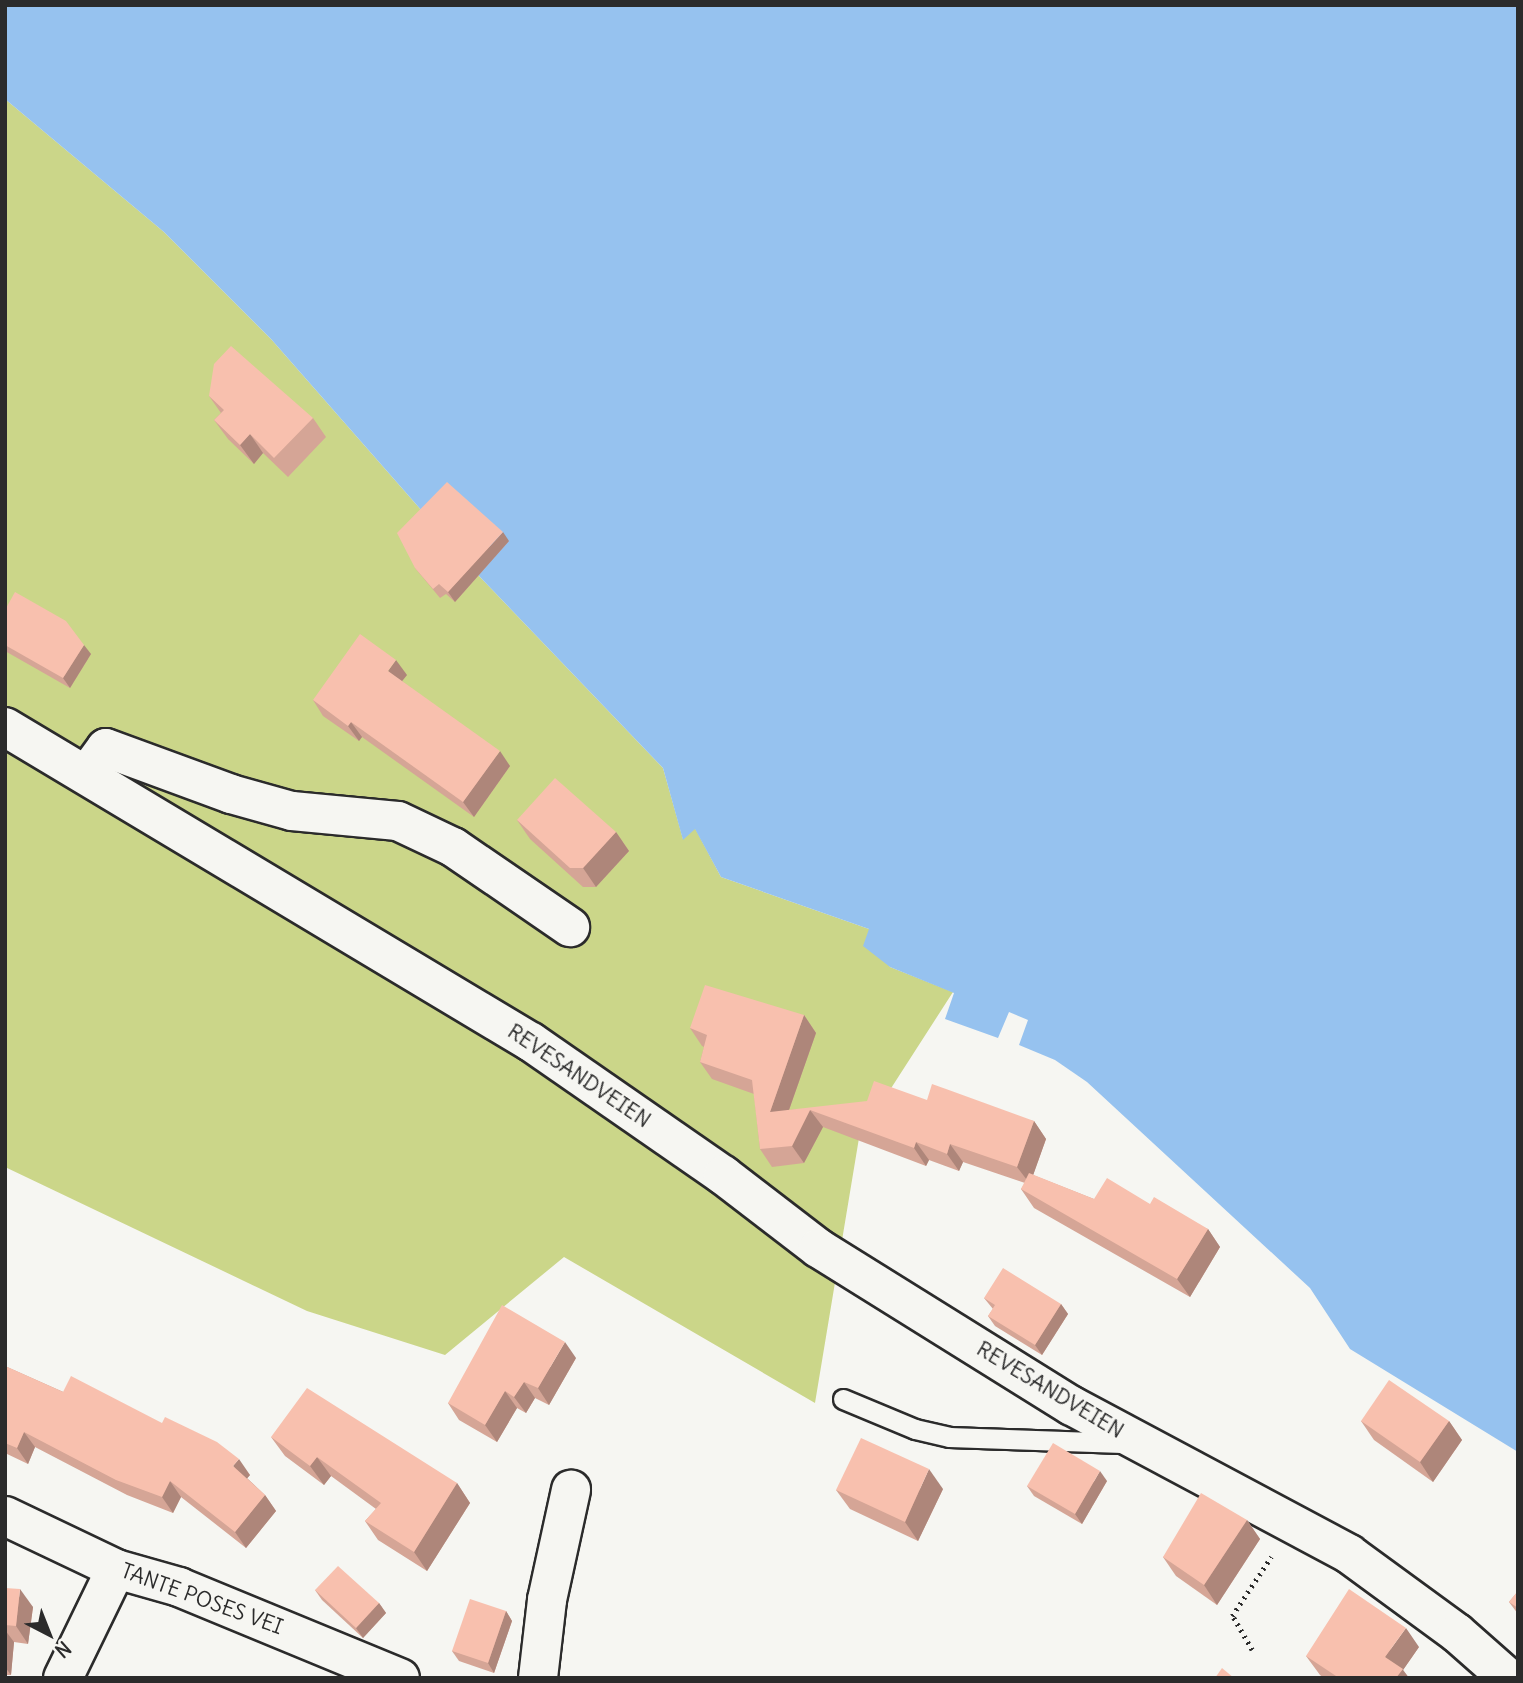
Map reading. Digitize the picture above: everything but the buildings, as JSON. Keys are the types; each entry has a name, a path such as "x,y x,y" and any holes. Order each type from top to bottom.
{"main road":[{"name":"REVESANDVEIEN","path":"5,727 531,1042 723,1175 818,1248 1140,1443 1349,1554 1457,1633 1508,1678"},
{"path":"87,774 106,748 231,794 292,811 398,821 453,847 570,927"},
{"path":"538,1678 547,1600 571,1490"},
{"name":"TANTE POSES VEI","path":"5,1517 116,1569 179,1587 400,1678"},
{"path":"63,1678 116,1569"}],"lane":[{"name":"REVESANDVEIEN","path":"844,1399 915,1429 949,1437 1140,1443"}],"path":[{"path":"1252,1650 1231,1616 1293,1525"}],"green space":[{"path":"5,99 164,232 271,339 480,577 663,768 683,839 695,828 721,877 869,929 890,967 953,992 859,1138 815,1403 564,1257 445,1355 307,1311 5,1167"}],"water":[{"path":"5,5 1518,5 1518,1452 1350,1349 1310,1288 1087,1082 1055,1060 1019,1045 1028,1020 1009,1012 998,1038 945,1019 954,993 890,967 863,946 869,929 721,877 695,829 683,840 663,768 480,577 271,339 164,232 5,99"}]}
